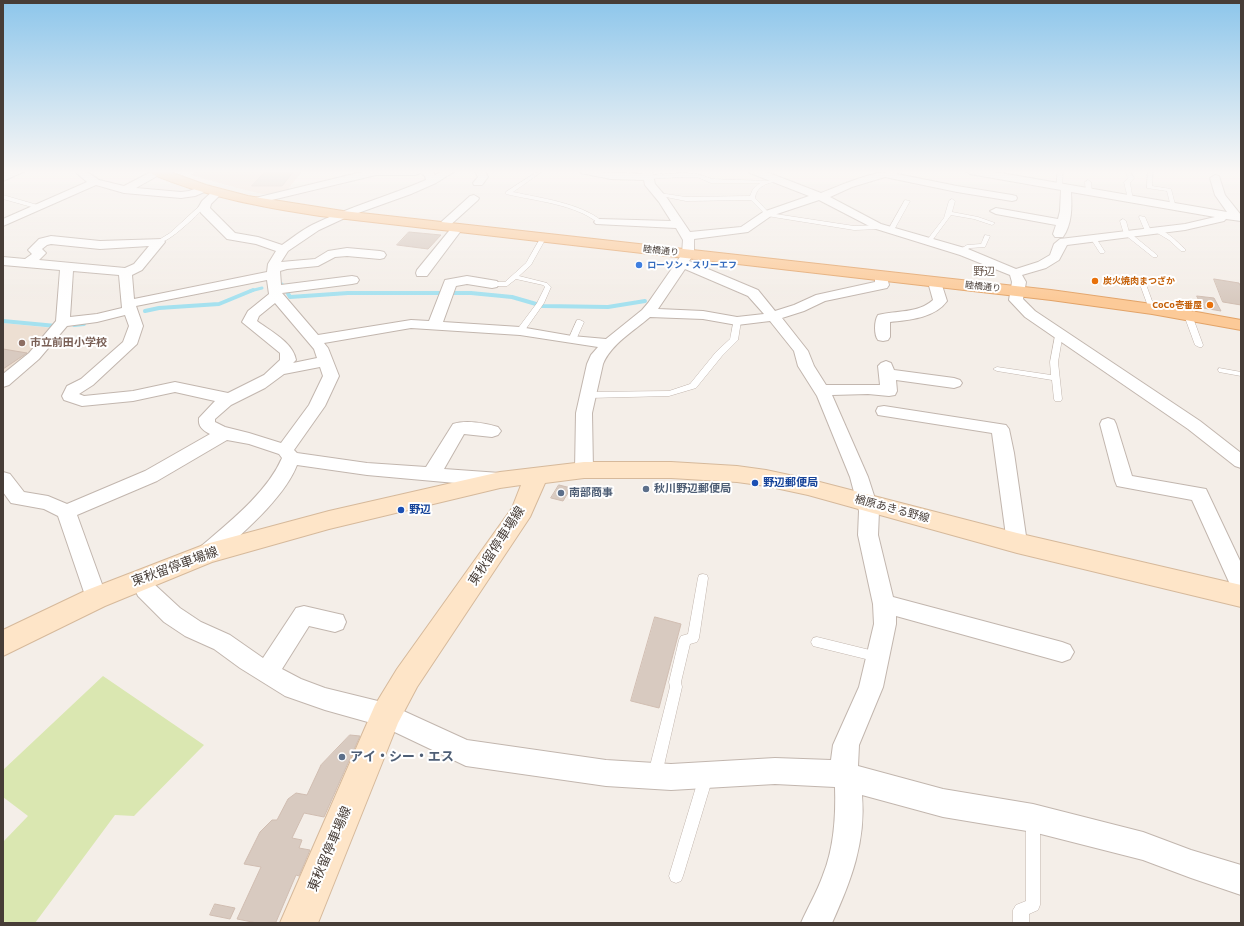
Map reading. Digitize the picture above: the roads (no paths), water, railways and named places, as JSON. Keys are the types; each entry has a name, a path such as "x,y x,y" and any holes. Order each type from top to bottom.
{"main road":[{"name":"睦橋通り","path":"339,214 543,238 685,259 881,276 1019,291 1152,309 1241,326"},
{"name":"楢原あきる野線","path":"536,475 584,470 671,470 737,474 766,478 866,502 1018,543 1241,596"},
{"name":"東秋留停車場線","path":"3,644 96,598 206,554 329,520 500,480 536,475 522,511 407,678 386,715 300,922"}],"street":[{"path":"3,223 23,214"},
{"path":"208,214 227,233 236,238 258,241 283,249"},
{"path":"422,273 450,227 461,214"},
{"path":"635,224 636,214"},
{"path":"584,470 584,413 598,355 647,313 685,259 688,240 672,214"},
{"path":"600,222 635,224 682,230 732,232 744,230 767,214"},
{"path":"853,214 886,228 960,251 1015,273 1042,265 1055,257 1060,244 1057,238 1065,214"},
{"path":"1009,214 1063,223"},
{"path":"1217,214 1239,218"},
{"path":"206,554 252,512 280,478 290,463 288,454 317,406 331,376 321,348 280,290 273,272 274,264 283,249 305,233 344,215"},
{"path":"1060,244 1064,242 1239,218"},
{"path":"28,263 40,253 34,250 43,242 51,240 100,245 159,242"},
{"path":"3,261 122,271 125,273 138,267 159,242"},
{"path":"63,322 97,318 129,307 273,272 286,265 318,262 332,254 347,252 380,255"},
{"path":"685,259 753,293 801,351 806,366 821,390 859,477 869,510 868,535 884,604 885,624 879,657 871,687 846,745 844,762 849,788 848,833 836,880 816,923"},
{"path":"3,382 34,356 63,322 67,267"},
{"path":"125,273 129,307 136,326 130,344 86,382 73,390 70,396 82,401 133,396 175,387 231,398"},
{"path":"1015,273 1019,282 1019,291 1016,300 1030,314 1194,425 1241,462"},
{"path":"647,313 704,315 738,321 773,316 799,308 821,298 882,285 881,276"},
{"path":"352,280 280,290 253,314 249,322 284,349 287,353 288,360 275,376 218,404 207,418 207,424 211,428 225,433 254,439 288,454 367,469 500,480"},
{"path":"435,325 450,282 467,280 492,284"},
{"path":"883,337 883,318 917,313 935,307 940,301 935,282"},
{"path":"314,340 411,324 520,331 572,340 609,344"},
{"path":"281,370 310,365 326,360"},
{"path":"821,390 868,388 889,391 886,370 954,383"},
{"path":"884,411 998,422 1006,453 1018,543"},
{"path":"1108,424 1124,481 1200,494 1241,585"},
{"path":"432,474 459,428 492,431"},
{"path":"66,512 149,477 179,461 198,447 225,433"},
{"path":"7,491 18,498 48,503 66,512 96,598"},
{"path":"141,579 146,590 172,615 193,629 222,642 248,661 294,688 325,699 386,715 466,753 606,772 654,775 706,776 774,771 846,774 856,780 943,803 1033,818 1143,846 1241,880"},
{"path":"884,604 1062,652"},
{"path":"267,672 304,615 335,622"}],"lane":[{"path":"159,242 175,231 191,214"},
{"path":"588,214 597,218 600,222"},
{"path":"768,214 854,228 886,228 897,214"},
{"path":"929,241 938,232 948,214"},
{"path":"955,214 992,223"},
{"path":"1142,217 1152,231 1171,239 1183,250"},
{"path":"1123,221 1127,234 1156,256"},
{"path":"960,251 969,246 982,246 987,236"},
{"path":"492,284 507,284 516,276 529,264 543,238"},
{"path":"1094,239 1102,252"},
{"path":"516,276 545,284 548,287 546,294 520,331"},
{"path":"1141,279 1152,309"},
{"path":"1188,315 1199,345"},
{"path":"588,395 669,393 693,386 719,354 734,340 738,321"},
{"path":"572,340 580,322"},
{"path":"1058,399 1054,362 1059,333"},
{"path":"997,369 1056,378"},
{"path":"1222,370 1241,374"},
{"path":"654,775 685,640 693,638 703,578"},
{"path":"817,642 879,657"},
{"path":"676,876 706,776"},
{"path":"1021,923 1021,910 1033,905 1033,818"}],"waterway":[{"path":"282,284 286,291"},
{"path":"251,291 262,288"},
{"path":"286,290 290,297 348,293 471,293 512,297 543,306 608,307 645,301"},
{"path":"145,311 159,308 219,304 251,291"},
{"path":"3,321 56,326"},
{"path":"74,325 84,324"}],"place":[{"name":"ローソン・スリーエフ","path":"639,265"},
{"name":"炭火焼肉まつざか","path":"1095,281"},
{"name":"CoCo壱番屋","path":"1210,305"},
{"name":"市立前田小学校","path":"22,343"},
{"name":"野辺郵便局","path":"755,483"},
{"name":"秋川野辺郵便局","path":"646,489"},
{"name":"南部商事","path":"561,493"},
{"name":"野辺","path":"401,510"},
{"name":"アイ・シー・エス","path":"342,757"}],"district":[{"name":"野辺","path":"984,272"}]}
